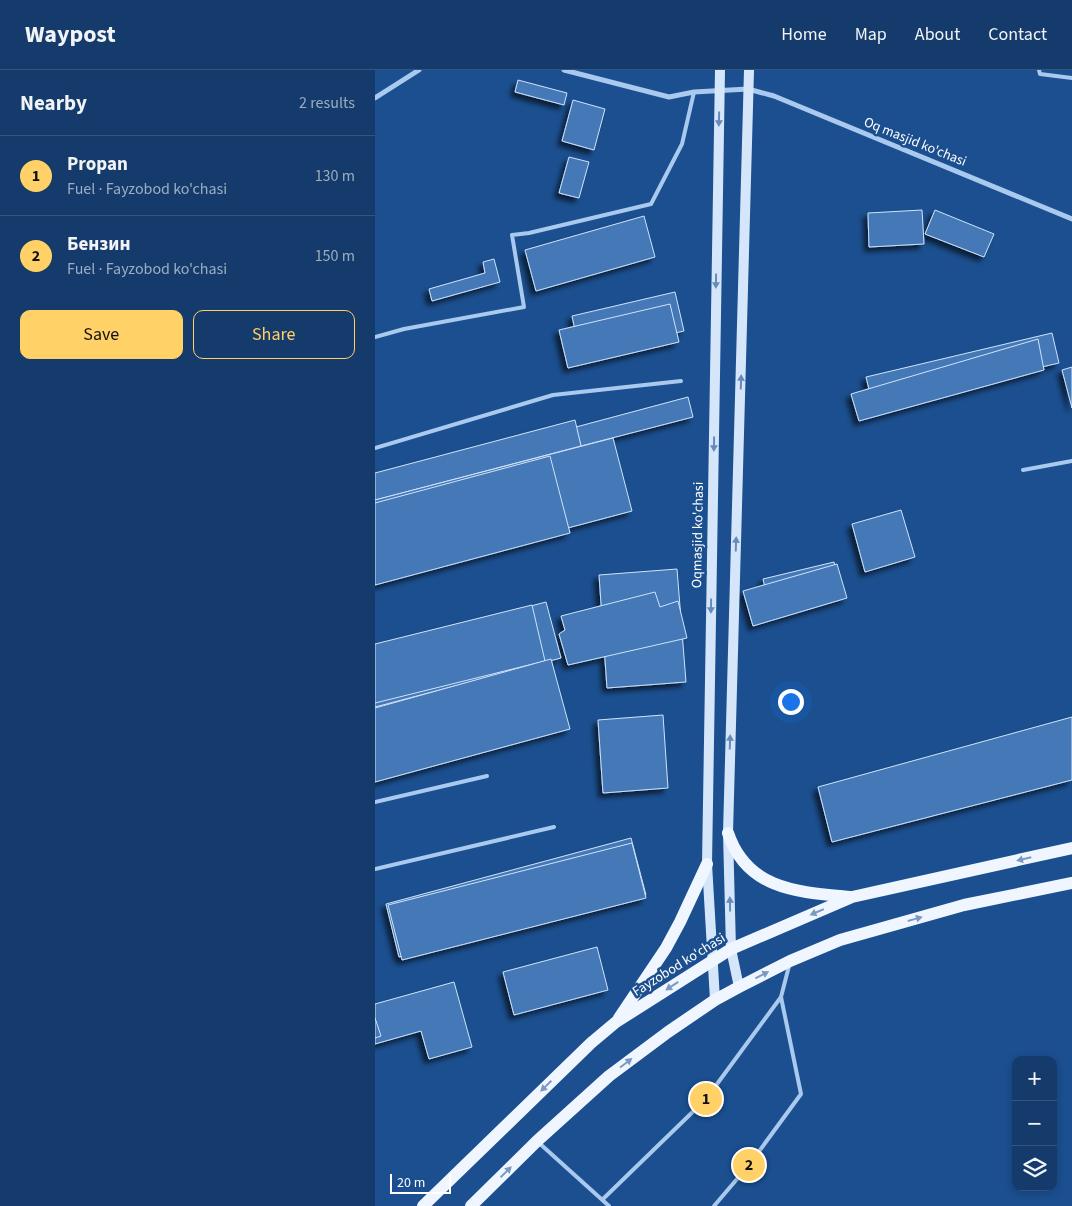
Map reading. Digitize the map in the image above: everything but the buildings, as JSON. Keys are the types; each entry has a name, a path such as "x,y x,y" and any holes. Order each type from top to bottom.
{"main road":[{"name":"Oqmasjid ko'chasi","path":"715,1000 707,864 720,70"},
{"path":"739,987 731,949 728,833 749,70"},
{"path":"728,833 733,849 747,868 761,877 779,886 817,894 853,897"},
{"name":"Fayzobod ko'chasi","path":"423,1206 591,1043 616,1022 731,949 853,897 1072,848"},
{"path":"616,1022 680,922 707,864"},
{"path":"471,1206 537,1141 609,1076 668,1032 715,1000 739,987 790,961 840,940 964,905 1072,883"}],"street":[{"path":"375,98 419,70"},
{"path":"564,70 669,96 694,92 748,89"},
{"name":"Oq masjid ko'chasi","path":"748,89 773,96 1072,219"}],"lane":[{"path":"1039,70 1040,74 1072,78"},
{"path":"375,337 524,307 512,235 529,233 651,204 682,144 694,92"},
{"path":"375,448 553,394 681,381"},
{"path":"1023,470 1072,461"},
{"path":"375,802 487,776"},
{"path":"375,869 554,827"},
{"path":"603,1200 706,1099 781,997 790,961"},
{"path":"714,1206 749,1165 801,1094 781,997"},
{"path":"537,1141 609,1206"}],"place":[{"name":"Propan","path":"706,1099"},
{"name":"Бензин","path":"749,1165"}]}
